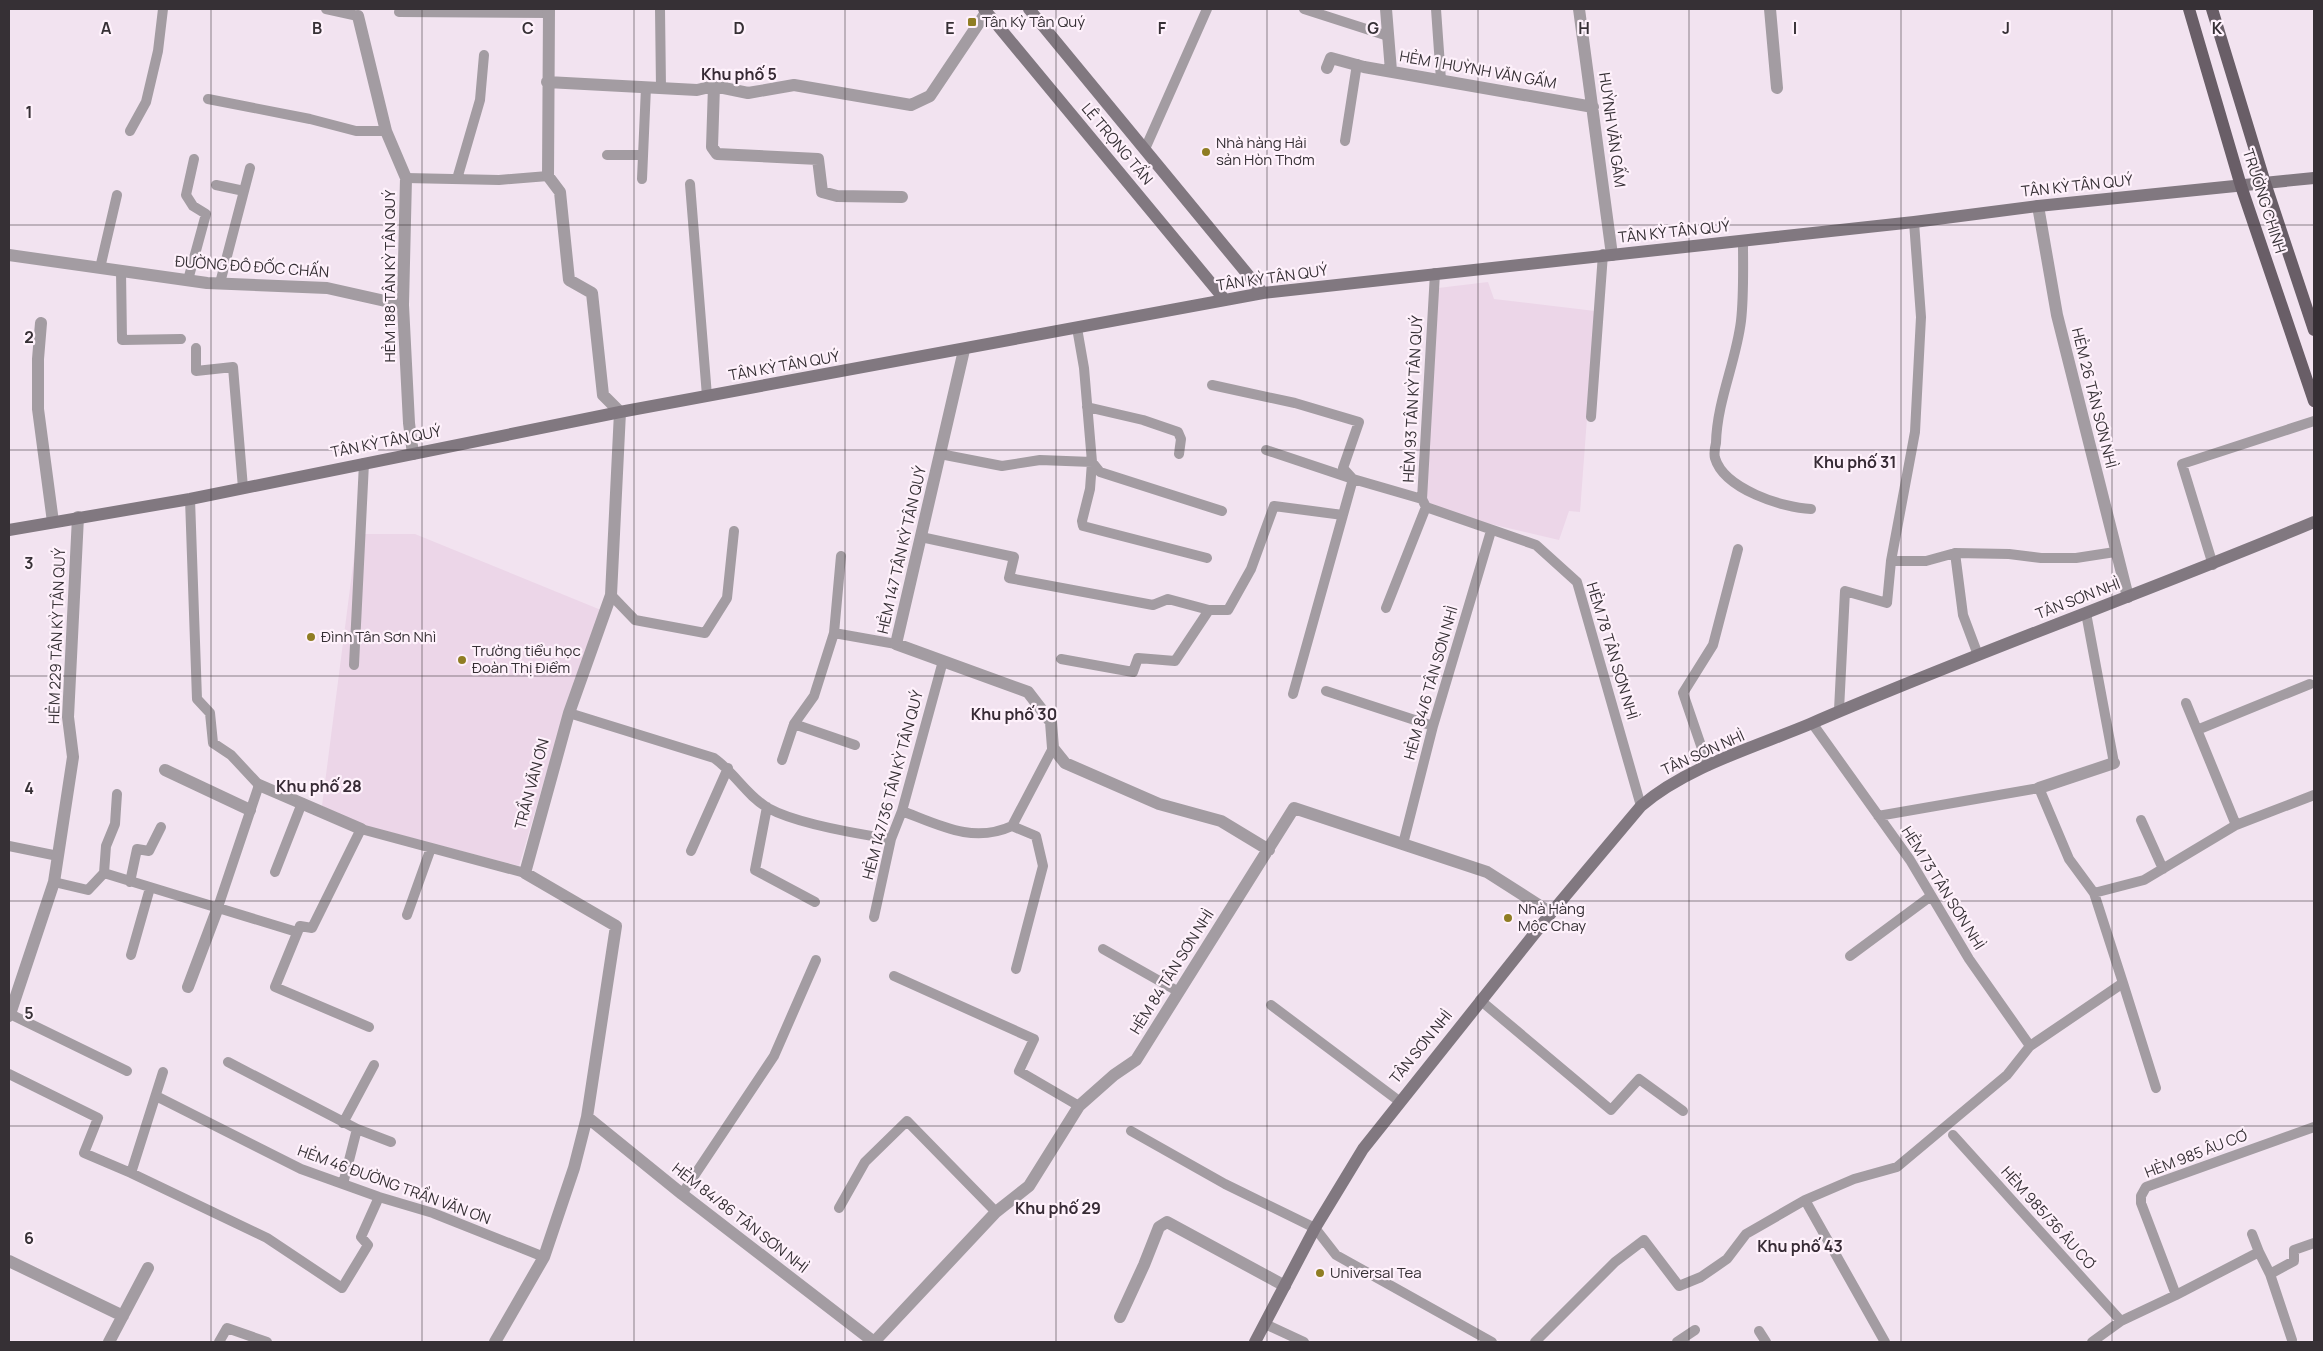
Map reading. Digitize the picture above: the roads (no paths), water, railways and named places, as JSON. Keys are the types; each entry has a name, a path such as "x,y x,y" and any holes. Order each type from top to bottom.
{"main road":[{"name":"LÊ TRỌNG TẤN","path":"1029,9 1263,294"},
{"name":"TRƯỜNG CHINH","path":"2189,9 2241,186 2314,401"},
{"name":"TRƯỜNG CHINH","path":"2212,9 2265,183 2314,330"},
{"name":"LÊ TRỌNG TẤN","path":"985,10 1225,300"},
{"name":"TÂN KỲ TÂN QUÝ","path":"9,530 190,499 620,412 1263,294 1435,273 1914,222 2038,206 2314,178"},
{"name":"TÂN SƠN NHÌ","path":"1255,1342 1315,1228 1353,1163 1399,1101 1480,1000 1641,806 1680,778 1840,710 2213,564 2314,522"}],"street":[{"path":"1386,9 1391,71"},
{"name":"HUỲNH VĂN GẤM","path":"1579,9 1593,107 1607,255"},
{"path":"1770,9 1777,88"},
{"path":"548,82 697,90 714,86 748,93 794,85 911,105 930,96 985,10"},
{"path":"549,11 548,176 560,192 569,280 592,293 603,395 620,412"},
{"name":"HẺM 188 TÂN KỲ TÂN QUÝ","path":"358,16 386,131 406,178 403,305 408,414 413,454"},
{"name":"HẺM 1 HUỲNH VĂN GẤM","path":"1327,68 1331,58 1391,71 1593,107"},
{"path":"714,86 712,147 716,154 818,159 822,192 837,196 902,198"},
{"name":"HẺM 26 TÂN SƠN NHÌ","path":"2038,206 2057,315 2128,597"},
{"name":"ĐƯỜNG ĐÔ ĐỐC CHẤN","path":"9,255 188,280 327,288 403,305"},
{"path":"41,323 38,359 38,409 53,522"},
{"name":"HẺM 147 TÂN KỲ TÂN QUÝ","path":"964,350 896,644 1028,692 1051,722 1053,748"},
{"name":"TRẦN VĂN ƠN","path":"525,873 569,713 611,595 620,412"},
{"name":"HẺM 229 TÂN KỲ TÂN QUÝ","path":"10,1016 54,882 73,757 68,717 78,517"},
{"path":"1053,748 1065,763 1159,804 1221,821 1269,850"},
{"path":"2039,788 2114,763"},
{"path":"165,770 250,810"},
{"path":"259,785 361,829"},
{"name":"HẺM 84 TÂN SƠN NHÌ","path":"874,1342 996,1212 1029,1186 1079,1106 1114,1075 1136,1060 1294,808 1487,872 1551,913"},
{"path":"496,1342 544,1257 574,1168 587,1117 616,926 525,873"},
{"path":"188,987 217,910"},
{"name":"HẺM 84/86 TÂN SƠN NHÌ","path":"587,1117 682,1194 874,1342"},
{"path":"1120,1317 1159,1227 1167,1222 1285,1286"},
{"path":"9,1262 123,1316"},
{"path":"109,1342 148,1268"}],"lane":[{"path":"130,131 146,102 158,51 163,9"},
{"path":"328,9 358,16"},
{"path":"660,9 661,88"},
{"path":"1145,149 1207,9"},
{"path":"1304,9 1320,12 1388,36"},
{"path":"1436,9 1441,80"},
{"path":"399,12 549,11"},
{"path":"457,179 480,100 484,55"},
{"path":"1345,141 1357,64"},
{"path":"642,179 646,87"},
{"path":"208,100 310,119 356,131 386,131"},
{"path":"607,155 642,155"},
{"path":"188,280 206,214 193,206 186,196 194,159"},
{"path":"220,283 250,168"},
{"path":"406,178 499,180 548,176"},
{"path":"690,184 707,396"},
{"path":"216,185 244,191"},
{"path":"100,268 118,195"},
{"path":"1840,710 1846,591 1887,603 1891,562 1915,432 1921,317 1914,222"},
{"path":"1743,241 1741,320 1731,370 1716,421 1715,458 1729,480 1756,495 1796,508 1811,509"},
{"path":"1591,417 1607,255"},
{"path":"121,271 122,340 181,339"},
{"name":"HẺM 93 TÂN KỲ TÂN QUÝ","path":"1386,608 1424,503 1435,273"},
{"path":"1077,328 1084,368 1092,462 1090,489 1082,521 1083,526 1206,558"},
{"path":"196,348 196,371 233,368 243,488"},
{"path":"1212,385 1295,403 1359,422 1343,468 1354,479 1293,694"},
{"path":"1087,407 1143,420 1178,432 1181,439 1179,454"},
{"path":"2213,564 2182,464 2314,422"},
{"name":"HẺM 78 TÂN SƠN NHÌ","path":"1266,450 1424,503 1491,531 1536,545 1577,582 1641,806"},
{"path":"940,454 1002,466 1040,460 1092,462 1100,472 1222,511"},
{"path":"354,665 364,463"},
{"path":"190,499 197,699 210,713 213,743 231,754 259,785 217,910"},
{"path":"921,537 1014,557 1009,578 1152,605 1168,600 1208,610 1228,610 1252,569 1274,506 1343,515"},
{"path":"611,595 635,620 705,633 727,598 734,531"},
{"name":"HẺM 84/6 TÂN SƠN NHÌ","path":"1403,844 1433,726 1491,531"},
{"path":"1708,766 1684,693 1713,645 1738,549"},
{"path":"1891,562 1926,561 1956,553 2076,558 2116,552"},
{"path":"1956,553 1963,616 1978,656"},
{"path":"782,760 794,724 814,696 834,633 841,556"},
{"path":"1061,659 1133,672 1138,658 1175,661 1208,610"},
{"path":"2086,613 2114,763"},
{"path":"834,633 896,644"},
{"name":"HẺM 147/36 TÂN KỲ TÂN QUÝ","path":"874,917 891,839 902,811 943,661"},
{"path":"2197,730 2310,684"},
{"path":"1326,691 1433,726"},
{"path":"2186,703 2236,825"},
{"path":"569,713 714,758 728,768 768,808 792,817 858,834 891,839"},
{"name":"HẺM 73 TÂN SƠN NHÌ","path":"1812,723 1910,860 1969,959 2030,1046"},
{"path":"794,724 855,745"},
{"path":"902,811 963,834 997,833 1012,826 1053,748"},
{"path":"691,851 728,768"},
{"path":"1878,816 2039,788 2069,859 2094,893 2156,1088"},
{"path":"54,882 88,890 104,873 106,846 116,824 117,794"},
{"path":"2094,893 2144,880 2236,825 2314,795"},
{"path":"275,872 302,803"},
{"path":"768,808 755,870 816,902"},
{"path":"2141,820 2163,868"},
{"path":"1012,826 1036,836 1043,866 1016,969"},
{"path":"130,882 137,848 149,851 161,827"},
{"path":"369,1027 275,987 300,926 312,928 361,829 525,873"},
{"path":"9,846 58,856"},
{"path":"407,915 431,848"},
{"path":"104,873 217,910 297,932"},
{"path":"131,955 150,888"},
{"path":"1850,956 1931,896"},
{"path":"1103,949 1179,992"},
{"path":"682,1194 774,1056 816,960"},
{"path":"894,976 1034,1039 1019,1071 1079,1106"},
{"path":"1538,1341 1615,1262 1644,1240 1680,1286 1701,1277 1727,1259 1746,1234 1805,1200 1854,1179 1897,1167 2007,1075 2030,1046 2122,982"},
{"path":"1480,1000 1611,1110 1639,1079 1684,1111"},
{"path":"1271,1004 1399,1101"},
{"path":"10,1016 127,1071"},
{"path":"228,1062 343,1123 392,1142"},
{"path":"343,1123 374,1065"},
{"path":"130,1173 163,1072"},
{"path":"9,1074 98,1118 84,1154 130,1173 267,1238 342,1288 368,1245 361,1237 379,1197"},
{"name":"HẺM 46 ĐƯỜNG TRẦN VĂN ƠN","path":"156,1096 301,1169 379,1197 433,1213 544,1257"},
{"path":"839,1208 865,1162 907,1121 996,1212"},
{"name":"HẺM 985 ÂU CƠ","path":"2176,1295 2141,1203 2141,1196 2146,1187 2314,1126"},
{"path":"342,1184 357,1129"},
{"path":"1131,1131 1225,1184 1315,1228 1336,1255 1492,1342"},
{"name":"HẺM 985/36 ÂU CƠ","path":"1954,1135 2121,1321"},
{"path":"1805,1200 1885,1342"},
{"path":"2252,1234 2270,1274 2292,1340"},
{"path":"2270,1274 2294,1261 2294,1250 2314,1243"},
{"path":"2092,1342 2121,1321 2259,1252"},
{"path":"1264,1324 1304,1342"},
{"path":"219,1342 228,1328 267,1342"},
{"path":"1677,1342 1695,1330"},
{"path":"1759,1331 1766,1342"}],"place":[{"name":"Tân Kỳ Tân Quý","path":"972,22"},
{"name":"Nhà hàng Hải sản Hòn Thơm","path":"1206,152"},
{"name":"Đình Tân Sơn Nhì","path":"311,637"},
{"name":"Trường tiểu học Đoàn Thị Điểm","path":"462,660"},
{"name":"Nhà Hàng Mộc Chay","path":"1508,918"},
{"name":"Universal Tea","path":"1320,1273"}],"district":[{"name":"Khu phố 5","path":"739,74"},
{"name":"Khu phố 31","path":"1855,462"},
{"name":"Khu phố 30","path":"1014,714"},
{"name":"Khu phố 28","path":"319,786"},
{"name":"Khu phố 29","path":"1058,1208"},
{"name":"Khu phố 43","path":"1800,1246"}]}
